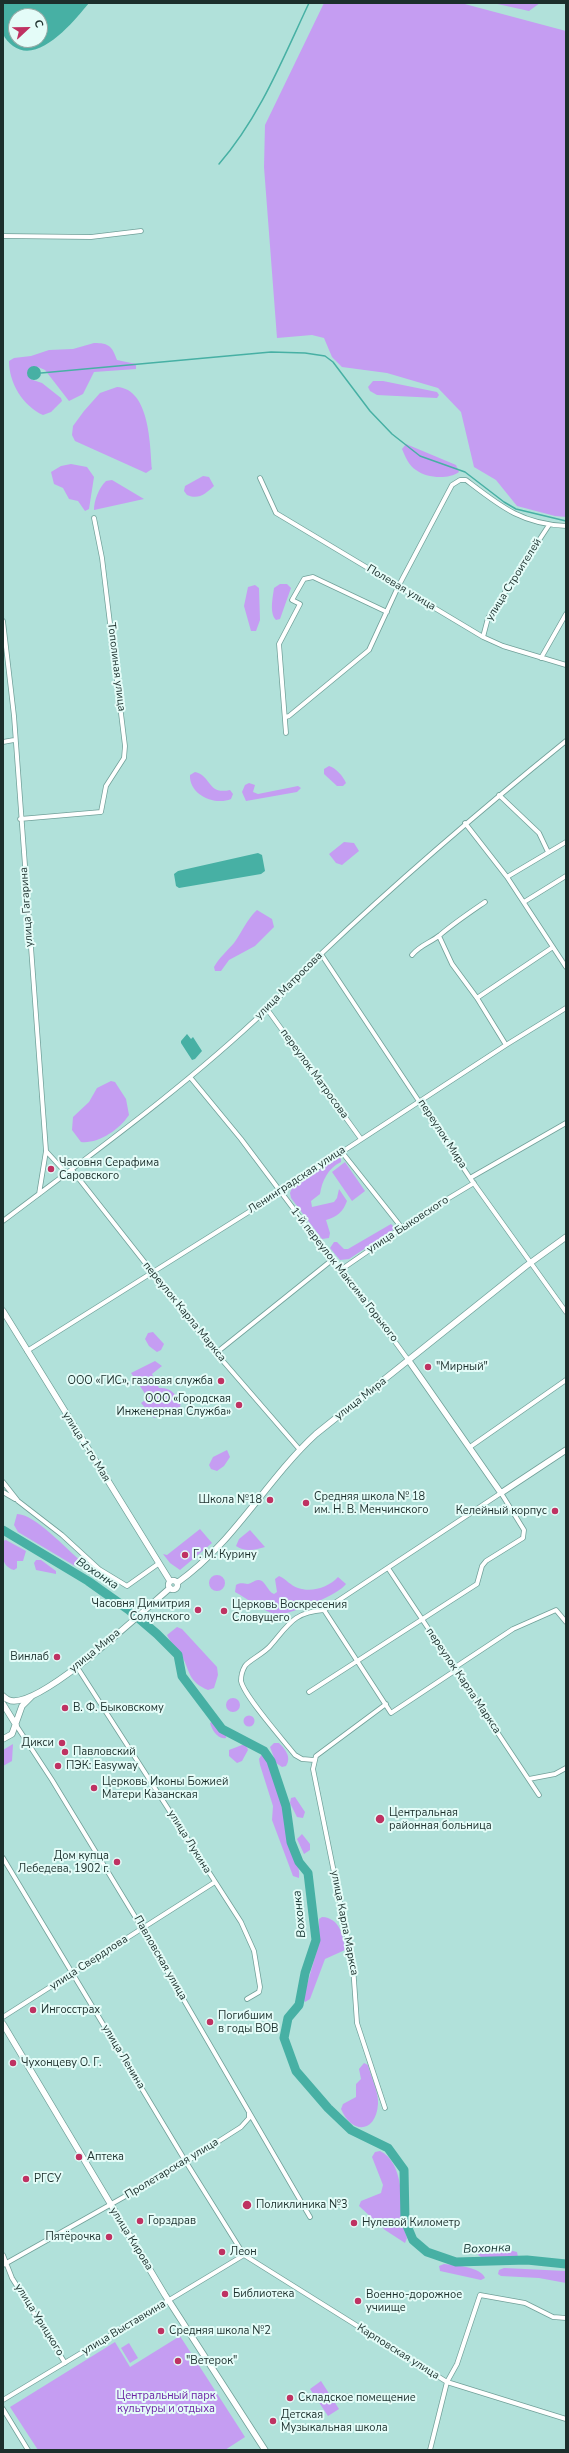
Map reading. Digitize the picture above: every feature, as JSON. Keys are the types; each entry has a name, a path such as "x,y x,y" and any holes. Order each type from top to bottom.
{"street":[{"path":"3,236 91,237 141,231"},
{"name":"Полевая улица","path":"260,478 276,513 483,637 541,658 566,665"},
{"path":"286,717 365,655 398,587 452,484 460,480 466,480 510,512 531,522 566,526"},
{"name":"Тополиная улица","path":"20,819 100,812 106,786 124,758 125,746 104,572 94,518"},
{"name":"улица Строителей","path":"483,637 488,618 549,525"},
{"path":"286,733 286,717 279,644 300,604 292,600 304,579 313,577 387,612"},
{"path":"541,658 566,614"},
{"name":"улица Гагарина","path":"3,621 14,716 14,740 46,1151 39,1194"},
{"path":"3,742 14,740"},
{"name":"улица Матросова","path":"3,1221 67,1174 190,1077 267,1009 321,954 465,823 566,741"},
{"path":"499,795 539,833 548,852"},
{"path":"465,823 507,877 566,967"},
{"path":"507,877 566,842"},
{"path":"524,902 566,876"},
{"path":"412,955 418,947 438,936 451,925 485,902"},
{"path":"438,936 452,964 477,998 506,1045"},
{"path":"477,998 553,947"},
{"name":"переулок Мира","path":"321,954 421,1101 470,1178 566,1312"},
{"name":"Ленинградская улица","path":"27,1351 279,1193 506,1045 566,1008"},
{"name":"переулок Матросова","path":"267,1009 361,1139"},
{"name":"1-й переулок Максима Горького","path":"190,1077 241,1139 279,1193 332,1260 342,1269 409,1361"},
{"path":"470,1178 566,1123"},
{"path":"46,1151 67,1174"},
{"path":"342,1151 402,1228"},
{"name":"переулок Карла Маркса","path":"72,1170 216,1353 300,1450"},
{"name":"улица Быковского","path":"342,1269 402,1228 474,1183"},
{"name":"улица Мира","path":"34,1694 77,1667 151,1605 170,1585 176,1588 177,1583 232,1533 300,1450 318,1433 531,1262 566,1237"},
{"path":"216,1353 332,1260"},
{"name":"улица 1-го Мая","path":"3,1311 170,1585"},
{"path":"310,1692 477,1584 482,1566 486,1561 508,1548 525,1534 501,1493 409,1361"},
{"path":"470,1447 566,1380"},
{"path":"386,1704 316,1756 314,1760 302,1759 295,1755 249,1696 241,1681 242,1673 246,1664 271,1645 282,1629 294,1620 309,1611 324,1610 566,1450"},
{"path":"3,1482 18,1501"},
{"path":"3,1492 18,1501 62,1535 99,1569 127,1586 158,1564"},
{"name":"переулок Карла Маркса","path":"388,1568 539,1795"},
{"path":"324,1610 392,1712 513,1629 556,1610 566,1622"},
{"name":"улица Лукина","path":"77,1667 241,1922 254,1951 260,1987 259,1992 247,1999"},
{"path":"3,1696 14,1701 34,1694"},
{"path":"3,1739 12,1734 22,1706 34,1694"},
{"name":"Павловская улица","path":"3,1704 52,1780 142,1928 310,2217"},
{"name":"улица Карла Маркса","path":"314,1760 314,1776 355,1976 357,2023 385,2108"},
{"path":"529,1779 555,1774 566,1768"},
{"name":"улица Ленина","path":"3,1858 186,2162 244,2255"},
{"name":"улица Свердлова","path":"3,2017 73,1974 215,1882"},
{"name":"улица Кирова","path":"3,2024 110,2206 168,2300 265,2450"},
{"name":"Пролетарская улица","path":"5,2264 186,2162 241,2127 249,2118 249,2112"},
{"name":"улица Выставкина","path":"3,2400 244,2255"},
{"name":"Карповская улица","path":"244,2255 446,2382 566,2419"},
{"name":"улица Урицкого","path":"3,2256 12,2278 65,2363"},
{"path":"430,2450 446,2382 457,2364 480,2295 525,2303 553,2317 566,2318"},
{"path":"3,2410 28,2450"}],"green space":[{"path":"324,3 461,3 566,31 566,517 555,516 517,506 496,480 474,467 461,412 438,388 387,373 342,367 332,357 324,338 312,335 277,338 264,167 265,125"},
{"path":"493,3 540,3 529,11"},
{"path":"94,343 109,346 117,360 136,364 136,369 94,372 83,394 69,401 45,370 38,367 30,379 42,383 61,398 62,401 51,412 43,415 23,400 14,385 9,361 14,358 31,356 49,350 73,349"},
{"path":"373,381 383,381 437,392 439,395 437,398 377,395 370,391 368,387"},
{"path":"117,387 128,390 136,397 142,407 149,433 152,469 146,473 75,441 72,435 73,426 100,393"},
{"path":"406,444 456,465 459,472 454,475 443,477 420,473 411,466 406,458 402,449"},
{"path":"71,464 87,467 94,477 89,509 85,511 78,501 69,499 63,488 54,484 51,472 61,466"},
{"path":"203,476 209,477 214,486 202,495 195,497 187,495 184,491 185,486"},
{"path":"112,480 144,499 94,510 96,498 101,487 106,481"},
{"path":"280,584 287,584 291,588 280,619 276,620 272,609 272,600 274,588"},
{"path":"255,585 259,588 260,620 256,631 251,631 244,606 248,587"},
{"path":"329,766 337,770 343,778 346,783 343,786 337,786 324,774 324,769"},
{"path":"195,772 204,777 213,788 223,791 230,790 233,794 231,799 225,801 211,800 198,793 191,782 190,775"},
{"path":"249,783 255,785 253,792 258,794 298,786 301,788 297,792 246,801 242,792 245,785"},
{"path":"344,842 354,843 359,851 342,865 336,863 329,854"},
{"path":"257,910 272,919 274,927 255,946 229,960 221,971 215,971 214,967 216,964 234,943 247,921"},
{"path":"111,1081 115,1082 126,1099 129,1115 120,1126 108,1135 94,1141 81,1142 72,1130 73,1117 89,1102 97,1088"},
{"path":"337,1157 341,1157 341,1162 326,1175 320,1194 311,1201 312,1207 334,1202 337,1198 339,1189 347,1201 339,1214 326,1220 330,1233 329,1238 322,1239 291,1198 290,1193 292,1188"},
{"path":"345,1162 365,1191 352,1201 332,1172"},
{"path":"391,1224 394,1227 393,1230 349,1259 340,1260 330,1248 334,1242 337,1242 344,1249 348,1249"},
{"path":"153,1332 164,1344 161,1350 157,1352 149,1346 145,1339 148,1333"},
{"path":"155,1361 162,1366 152,1374 159,1388 169,1390 181,1400 180,1408 154,1418 141,1403 148,1398 131,1373"},
{"path":"227,1450 230,1457 224,1466 217,1471 211,1469 209,1465 213,1457"},
{"path":"17,1514 32,1520 50,1533 81,1561 80,1565 75,1566 18,1532 14,1525"},
{"path":"200,1529 212,1543 180,1570 170,1563 163,1554 167,1555"},
{"path":"250,1530 265,1547 254,1550 246,1550 236,1546 239,1539"},
{"path":"6,1540 26,1551 23,1561 17,1561 17,1568 14,1570 4,1562 3,1541"},
{"path":"36,1560 41,1560 56,1571 56,1574 36,1570 34,1563"},
{"path":"217,1575 224,1580 225,1583 220,1590 217,1591 210,1586 209,1583 214,1576"},
{"path":"279,1576 295,1587 309,1590 330,1584 338,1577 346,1584 334,1593 312,1604 280,1614 274,1614 235,1592 236,1585 241,1583 248,1584 256,1580 260,1580 274,1594 277,1592 275,1579"},
{"path":"177,1627 182,1629 217,1667 218,1675 214,1688 208,1690 201,1687 190,1676 185,1661 167,1635"},
{"path":"233,1698 238,1700 240,1705 238,1710 233,1712 228,1710 226,1705 228,1700"},
{"path":"249,1715 253,1717 255,1721 253,1725 249,1727 245,1725 243,1721 245,1717"},
{"path":"212,1722 226,1735 226,1738 220,1737 216,1734 210,1723"},
{"path":"274,1743 279,1743 287,1753 288,1763 286,1766 282,1767 276,1763 270,1747"},
{"path":"13,1744 12,1761 3,1766 3,1750"},
{"path":"246,1745 248,1750 242,1761 237,1763 229,1756 229,1750"},
{"path":"262,1754 268,1761 277,1783 291,1849 299,1869 299,1878 293,1876 272,1820 273,1806 259,1759"},
{"path":"295,1797 305,1812 303,1818 297,1817 290,1803 291,1798"},
{"path":"302,1834 310,1844 310,1850 304,1854 297,1839"},
{"path":"322,1917 333,1920 340,1928 345,1950 325,1959 310,1999 305,2002 303,1999 319,1943 319,1919"},
{"path":"364,2063 368,2065 376,2090 378,2104 373,2121 363,2127 351,2123 341,2109 343,2104 356,2097 356,2084 361,2079 359,2069"},
{"path":"380,2151 388,2157 394,2165 398,2175 402,2197 404,2229 407,2238 405,2243 385,2230 359,2206 361,2201 381,2193 383,2185 372,2157 375,2152"},
{"path":"496,2247 517,2252 518,2257 481,2257 477,2254 478,2251"},
{"path":"444,2264 473,2269 483,2274 485,2278 481,2280 440,2271 439,2266"},
{"path":"504,2268 566,2271 566,2283 539,2278 501,2276 498,2274 499,2270"},
{"name":"Центральный парк культуры и отдыха","path":"180,2336 245,2437 225,2450 38,2450 10,2407 115,2342 130,2367"},
{"path":"129,2343 138,2358 130,2363 121,2348"},
{"path":"321,2381 339,2409 328,2416 310,2389"}],"shaded area":[{"path":"3,3 89,3 65,30 48,43 48,8 8,8 8,42 2,31"},
{"path":"18,48 38,48 34,50 23,50"},
{"path":"34,366 39,368 41,373 39,378 34,380 29,378 27,373 29,368"},
{"path":"258,853 262,855 265,871 261,874 179,888 176,886 174,874 178,871"},
{"path":"187,1034 191,1039 193,1037 202,1051 195,1059 192,1060 181,1043"}],"waterway":[{"path":"219,164 234,146 259,107 309,3"},
{"path":"41,373 271,352 305,353 325,356 333,362 370,411 392,434 420,456 465,472 504,502 516,509 566,521"},
{"name":"Вохонка","path":"3,1530 88,1581 129,1610 157,1634 178,1655 182,1676 222,1729 264,1751 271,1761 286,1806 291,1842 299,1862 308,1873 316,1940 305,1973 299,2005 288,2018 284,2038 296,2071 328,2108 351,2130 388,2148 404,2170 405,2221 413,2240 427,2252 456,2262 527,2260 566,2264"}],"place":[{"name":"Часовня Серафима Саровского","path":"51,1169"},
{"name":"\"Мирный\"","path":"428,1367"},
{"name":"ООО «ГИС», газовая служба","path":"221,1381"},
{"name":"ООО «Городская Инженерная Служба»","path":"239,1405"},
{"name":"Школа №18","path":"270,1500"},
{"name":"Средняя школа № 18 им. Н. В. Менчинского","path":"306,1503"},
{"name":"Келейный корпус","path":"555,1511"},
{"name":"Г. М. Курину","path":"185,1555"},
{"name":"Часовня Димитрия Солунского","path":"198,1610"},
{"name":"Церковь Воскресения Словущего","path":"224,1611"},
{"name":"Винлаб","path":"57,1657"},
{"name":"В. Ф. Быковскому","path":"65,1708"},
{"name":"Дикси","path":"62,1743"},
{"name":"Павловский","path":"65,1752"},
{"name":"ПЭК: Easyway","path":"58,1766"},
{"name":"Церковь Иконы Божией Матери Казанская","path":"94,1788"},
{"name":"Центральная районная больница","path":"380,1819"},
{"name":"Дом купца Лебедева, 1902 г.","path":"117,1862"},
{"name":"Ингосстрах","path":"33,2010"},
{"name":"Погибшим в годы ВОВ","path":"210,2022"},
{"name":"Чухонцеву О. Г.","path":"13,2063"},
{"name":"Аптека","path":"79,2157"},
{"name":"РГСУ","path":"26,2179"},
{"name":"Поликлиника №3","path":"247,2205"},
{"name":"Горздрав","path":"140,2221"},
{"name":"Нулевой Километр","path":"354,2223"},
{"name":"Пятёрочка","path":"109,2237"},
{"name":"Леон","path":"222,2252"},
{"name":"Библиотека","path":"225,2294"},
{"name":"Военно-дорожное учиище","path":"358,2301"},
{"name":"Средняя школа №2","path":"161,2331"},
{"name":"\"Ветерок\"","path":"178,2361"},
{"name":"Складское помещение","path":"290,2398"},
{"name":"Детская Музыкальная школа","path":"273,2421"}]}
